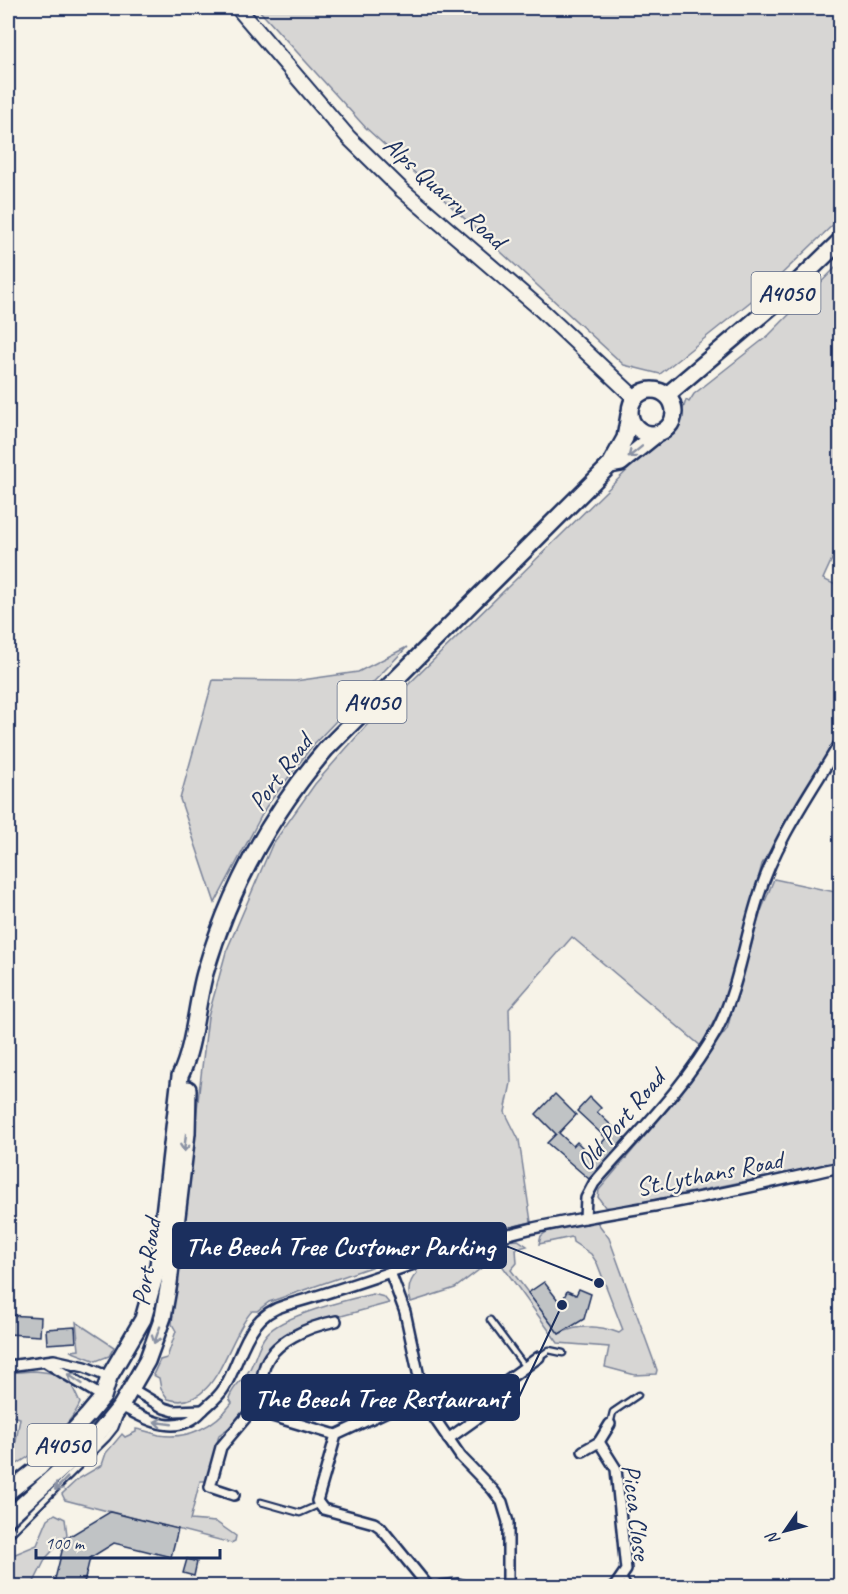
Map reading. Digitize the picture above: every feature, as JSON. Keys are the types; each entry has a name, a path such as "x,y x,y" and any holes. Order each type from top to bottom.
{"main road":[{"name":"A4050","path":"657,434 669,426 673,420 674,406 667,395 762,315 840,241"},
{"path":"634,398 648,389 667,395"},
{"name":"A4050","path":"629,415 634,398"},
{"path":"629,415 636,428 643,432 657,434"},
{"name":"Port Road","path":"8,1518 77,1456 121,1406 147,1361 164,1317 186,1133 186,1064 201,987 228,906 258,845 289,796 343,731 610,465 625,438 629,415"},
{"name":"Port Road","path":"610,465 621,463 657,434"},
{"name":"Port Road","path":"8,1492 63,1445 103,1397 109,1377 143,1319 154,1284 180,1076 186,1064"},
{"path":"109,1377 132,1389"},
{"name":"A4050","path":"103,1397 121,1406"}],"street":[{"name":"Alps Quarry Road","path":"238,8 312,97 387,175 536,305 634,398"},
{"name":"Old Port Road","path":"585,1218 586,1198 594,1183 678,1084 717,1029 732,995 758,896 771,862 783,837 840,743"},
{"name":"St.Lythans Road","path":"585,1218 750,1188 840,1167"},
{"path":"121,1406 146,1420 169,1425 196,1420 224,1389 247,1338 264,1316 279,1307 492,1239 585,1218"},
{"path":"390,1272 405,1312 424,1394 448,1439 502,1502 508,1522 508,1587"},
{"path":"234,1495 210,1487 221,1447 252,1410 260,1393 264,1368 274,1352 311,1328 336,1321"},
{"path":"448,1439 486,1412 492,1391 539,1358"},
{"path":"8,1366 65,1362 109,1377"},
{"path":"47,1363 103,1397"},
{"path":"132,1389 164,1408 174,1411 203,1410"},
{"path":"252,1410 336,1435 424,1394"},
{"name":"Picca Close","path":"583,1451 599,1442 610,1424"},
{"path":"336,1435 318,1505 380,1527 428,1587"},
{"name":"Picca Close","path":"599,1442 616,1469 625,1555 623,1577 615,1587"},
{"path":"441,1587 458,1584 465,1587"}],"lane":[{"path":"490,1320 525,1367"},
{"path":"539,1358 549,1350 563,1353"},
{"path":"610,1424 613,1412 638,1395"},
{"path":"8,1536 107,1437 119,1420 121,1406"},
{"path":"261,1502 300,1513 318,1505"},
{"path":"623,1577 628,1587"}],"shaded area":[{"path":"257,8 840,8 840,218 765,290 660,374 624,365 366,128"},
{"path":"840,263 840,564 833,561 838,546 823,579 840,587 840,731 762,864 735,968 723,1003 701,1046 572,937 509,1009 511,1083 505,1112 519,1140 531,1222 435,1245 269,1302 257,1311 252,1311 243,1323 210,1385 198,1395 185,1401 168,1399 161,1389 159,1378 153,1375 160,1360 167,1358 176,1331 172,1324 173,1311 208,1017 226,952 272,845 315,784 366,726 653,445 673,432 686,400 689,402 694,394 769,335"},
{"path":"407,647 313,745 266,807 215,903 180,799 213,680 295,681 358,672"},
{"path":"774,879 840,893 840,1162 613,1208 605,1207 598,1197 599,1190 649,1131 727,1029 761,911"},
{"path":"590,1221 597,1222 609,1238 657,1370 656,1374 635,1375 605,1367 609,1347 558,1343 496,1257 455,1288 411,1302 409,1290 412,1279 417,1273 415,1270 499,1241 518,1240 527,1246 516,1249 517,1263 511,1270 559,1334 574,1328 589,1327 604,1328 619,1333 623,1330 597,1263 591,1254 573,1242 572,1237 539,1244 541,1236 548,1231"},
{"path":"373,1294 384,1297 389,1303 323,1321 319,1319 282,1339 256,1384 252,1400 230,1427 219,1435 209,1477 206,1481 200,1481 190,1520 216,1522 236,1536 235,1541 231,1543 65,1500 62,1494 78,1479 102,1465 106,1453 122,1434 125,1437 136,1432 136,1429 159,1435 180,1435 209,1425 218,1418 232,1403 229,1398 232,1391 248,1372 266,1335 274,1328 285,1321 316,1309"},
{"path":"76,1322 114,1347 109,1356 96,1361 70,1351 79,1350"},
{"path":"33,1371 55,1374 70,1381 75,1385 73,1388 80,1403 75,1413 59,1432 27,1458 8,1469 10,1454 8,1446 15,1447 20,1418 11,1416 12,1407 8,1406 8,1373"},
{"path":"55,1514 65,1519 67,1535 46,1558 32,1586 8,1586 8,1557 37,1545 48,1519"}],"building":[{"path":"555,1094 576,1115 559,1133 573,1146 577,1142 591,1156 606,1138 577,1111 590,1097 601,1108 597,1112 625,1138 589,1179 547,1143 556,1134 536,1114"},
{"path":"544,1282 561,1304 567,1291 576,1295 579,1289 591,1294 584,1319 559,1334 528,1293"},
{"path":"8,1315 41,1317 40,1336 8,1334"},
{"path":"75,1327 76,1342 47,1344 46,1329"},
{"path":"110,1512 178,1529 171,1557 114,1543 90,1558 83,1587 53,1587 65,1539"},
{"path":"187,1559 197,1562 194,1576 183,1573"}],"place":[{"name":"The Beech Tree Customer Parking","path":"599,1283"},
{"name":"The Beech Tree Restaurant","path":"562,1305"}]}
